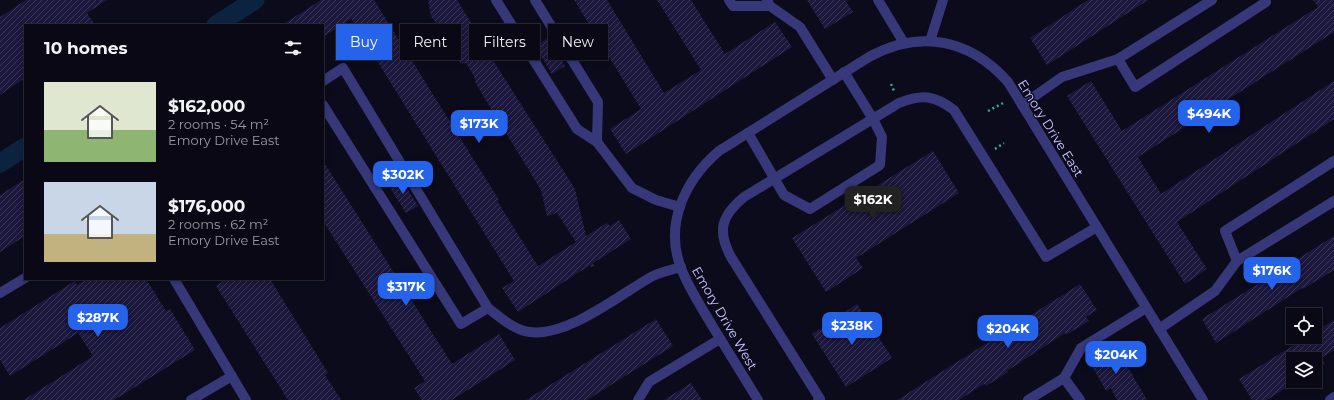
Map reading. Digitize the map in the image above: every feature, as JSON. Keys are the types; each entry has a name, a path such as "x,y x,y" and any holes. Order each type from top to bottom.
{"street":[{"path":"496,0 577,129 597,142 632,188 656,200 680,207"},
{"path":"535,0 598,102 597,142"},
{"path":"729,0 733,6 768,3 800,26 833,80"},
{"path":"878,0 904,43"},
{"path":"930,41 943,0"},
{"path":"1022,105 1062,77 1118,59 1212,0"},
{"path":"1118,59 1135,87 1266,2 1264,0"},
{"name":"Emory Drive East","path":"788,108 880,51 904,43 930,41 956,46 980,56 1008,82 1203,400"},
{"path":"324,80 343,68 488,308 509,324 530,332 551,332 572,325 653,276 681,267"},
{"path":"748,133 784,195 810,209 880,165 882,137 873,119 844,72"},
{"path":"818,400 820,399 724,245 723,231 726,218 733,206 744,197 899,103 913,98 928,97 942,101 954,110 1046,257 1097,227"},
{"path":"324,107 461,324 488,308"},
{"name":"Emory Drive West","path":"758,400 691,291 681,267 676,242 676,229 680,207 686,191 692,180 704,165 719,151 788,108"},
{"path":"1237,261 1225,231 1334,161"},
{"path":"1159,329 1216,291 1237,261 1334,201"},
{"path":"0,293 24,279"},
{"path":"175,280 246,400"},
{"path":"1028,400 1064,378 1081,348 1146,308"},
{"path":"638,400 649,382 720,339"},
{"path":"191,400 232,376"},
{"path":"1064,378 1080,400"},
{"path":"1330,400 1334,397"}],"path":[{"path":"988,111 1016,96"},
{"path":"993,151 1004,143"}],"building":[{"path":"26,0 107,0 87,13 94,24 24,24 24,79 0,95 0,17"},
{"path":"321,0 374,0 389,24 354,24 351,19 343,24 336,24 336,29 324,36 324,24 284,24"},
{"path":"428,0 457,0 472,24 469,24 469,60 493,60 575,189 586,236 607,223 610,226 619,220 631,239 593,263 594,266 591,267 590,265 518,312 502,288 514,281 377,60 392,60 392,29 400,42 400,60 412,60 499,200 497,201 538,266 576,242 557,213 547,216 541,190 476,84 474,76 466,63 461,64 458,60 461,60 461,24 436,24 431,16"},
{"path":"574,0 607,0 664,93 701,70 657,0 691,0 725,54 775,22 792,47 626,154 610,129 641,109 608,55 608,24 589,24"},
{"path":"807,0 845,0 853,12 825,29"},
{"path":"1088,0 1148,0 1047,65 1030,38"},
{"path":"1313,0 1334,0 1334,32 1138,157 1161,194 1334,81 1334,119 1177,222 1207,269 1185,284 1067,96 1091,81 1122,131 1318,7"},
{"path":"548,38 548,60 561,60 565,66 552,74 540,54 540,43"},
{"path":"933,151 959,193 856,258 863,268 826,292 792,238"},
{"path":"324,163 452,364 499,334 515,360 452,400 422,400 414,388 425,381 324,223"},
{"path":"400,177 418,206 406,213 388,185"},
{"path":"24,180 24,237 0,252 0,195"},
{"path":"1334,236 1334,270 1303,289 1302,288 1216,343 1202,319"},
{"path":"84,280 147,280 166,311 170,309 195,350 114,400 24,400 93,356 78,333 10,376 0,360 0,328 75,281 77,285"},
{"path":"225,280 271,280 328,373 325,375 341,400 288,400 216,286"},
{"path":"1080,284 1097,310 1086,317 1089,321 1066,335 1065,333 986,386 984,384 959,400 897,400"},
{"path":"857,304 892,358 846,387 812,334"},
{"path":"656,319 673,346 587,400 526,400"},
{"path":"1334,320 1334,350 1322,357 1322,352 1286,352 1286,388 1267,400 1252,400 1239,379 1296,344 1322,344 1322,328"},
{"path":"1114,344 1147,400 1117,400 1111,388 1106,391 1088,359"},
{"path":"691,383 702,400 664,400"}],"waterway":[{"path":"218,24 255,0"},
{"path":"0,163 24,148"}]}
